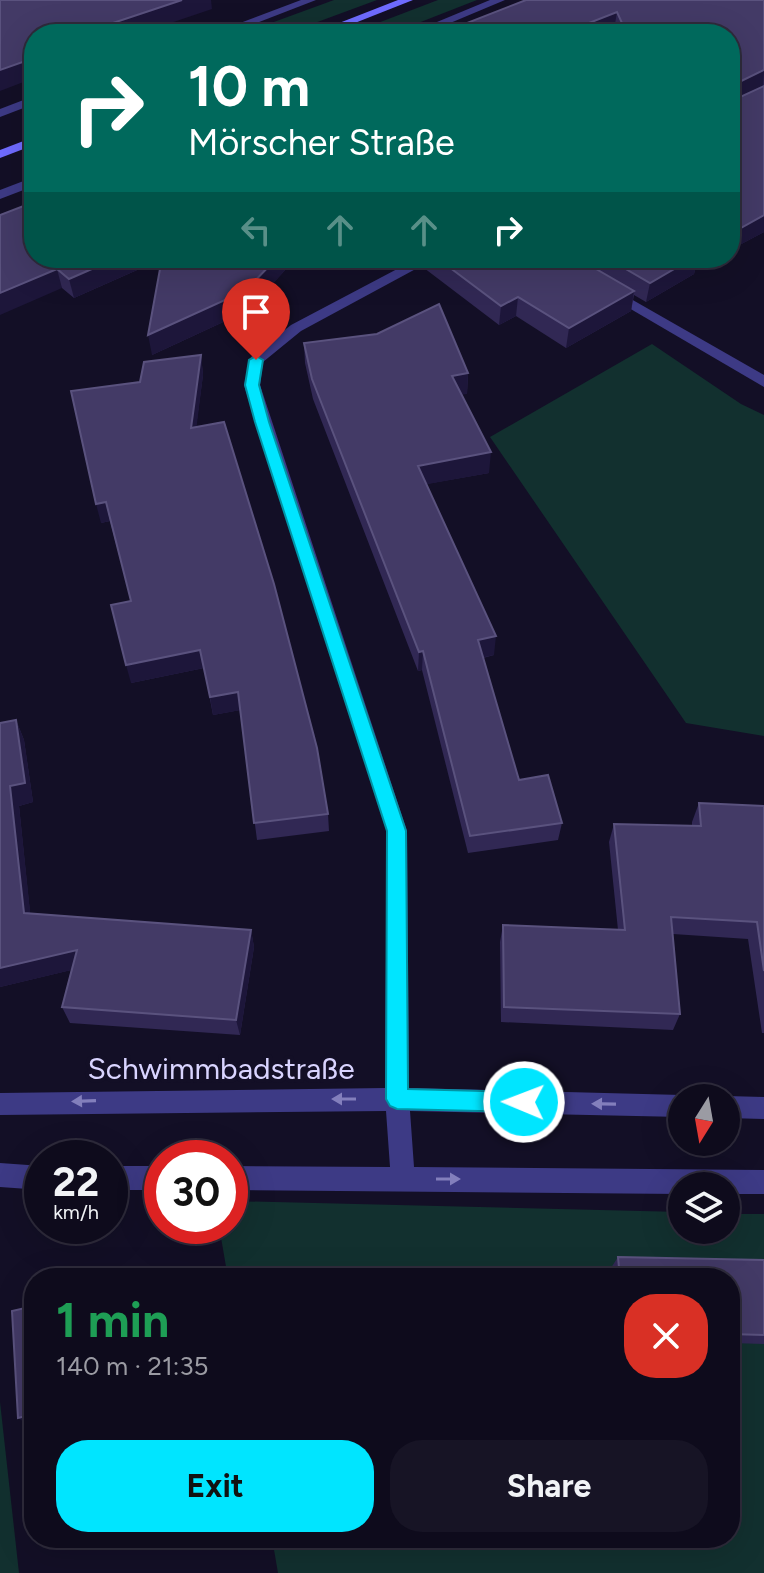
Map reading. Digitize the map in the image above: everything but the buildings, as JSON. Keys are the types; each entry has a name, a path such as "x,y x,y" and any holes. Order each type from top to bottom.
{"street":[{"path":"245,24 311,0"},
{"path":"344,24 408,0"},
{"path":"439,24 500,0"},
{"path":"0,113 24,104"},
{"path":"0,154 24,145"},
{"path":"0,195 24,185"},
{"path":"403,1179 397,1099 397,831 252,385 256,360 296,328 410,268"},
{"path":"594,281 764,382"},
{"name":"Schwimmbadstraße","path":"0,1104 397,1099 668,1106"},
{"path":"740,1107 764,1108"},
{"path":"0,1175 24,1177"},
{"path":"248,1178 764,1182"}],"green space":[{"path":"334,0 377,0 312,24 268,24"},
{"path":"438,0 477,0 416,24 375,24"},
{"path":"652,344 741,404 764,415 764,736 686,723 490,437"},
{"path":"248,1201 668,1212 668,1244 740,1244 740,1214 764,1214 764,1573 278,1573 274,1548 740,1548 740,1268 226,1268 222,1244 248,1244"},
{"path":"0,1402 19,1573 0,1573"}],"route":[{"path":"256,360 252,385 262,422 397,831 397,1099 524,1102"}]}
